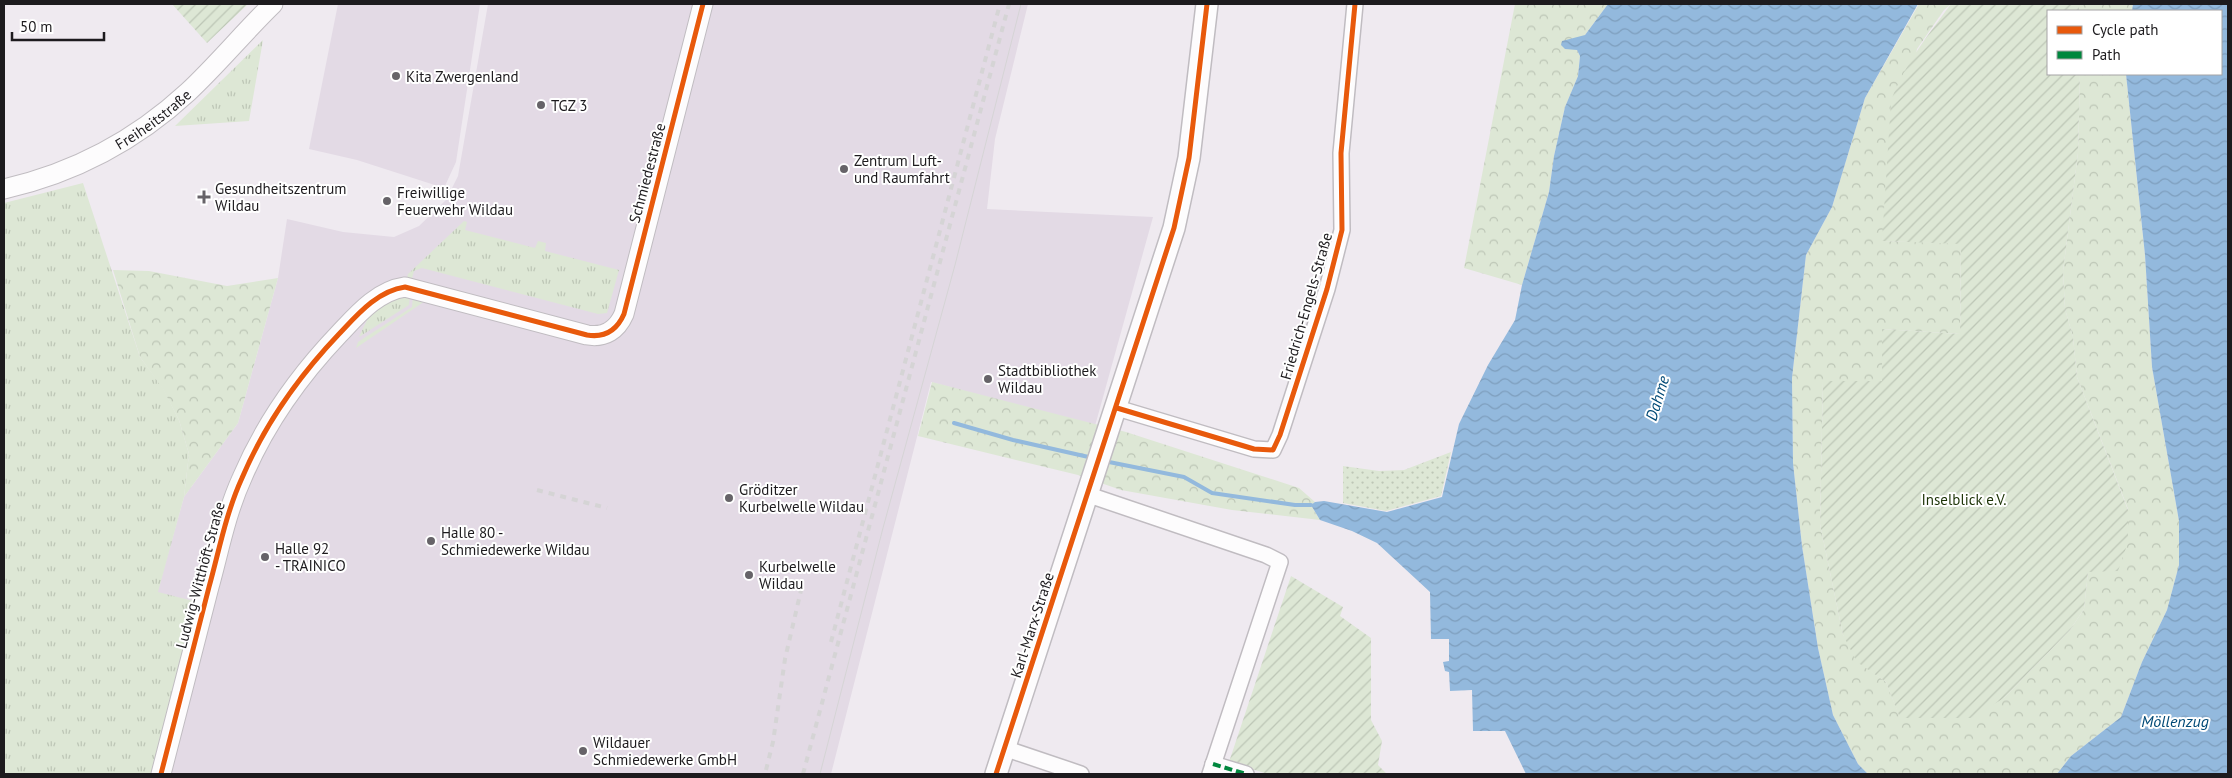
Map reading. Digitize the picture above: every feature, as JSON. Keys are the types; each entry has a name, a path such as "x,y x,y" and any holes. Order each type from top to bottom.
{"main road":[{"path":"1114,415 1180,206 1189,158 1207,4"},
{"name":"Karl-Marx-Straße","path":"996,774 1114,415"}],"street":[{"name":"Freiheitstraße","path":"4,189 76,167 124,141 158,117 191,88 273,4"},
{"name":"Schmiedestraße","path":"598,337 615,328 624,314 703,4"},
{"name":"Friedrich-Engels-Straße","path":"1114,415 1254,449 1273,450 1280,435 1324,298 1342,230 1341,153 1355,4"},
{"name":"Ludwig-Witthöft-Straße","path":"162,774 227,520 242,478 257,445 275,416 323,352 358,314 381,296 405,287 598,337"},
{"path":"1090,489 1266,555 1280,562 1212,769 1246,774"},
{"path":"1004,748 1081,774"}],"shaded area":[{"name":"Kita Zwergenland","path":"338,4 480,4 456,162 444,188 357,160 309,149"},
{"path":"488,4 1028,4 995,139 987,209 1153,217 1095,426 931,382 831,774 156,774 197,602 157,593 184,497 238,423 278,278 287,219 343,232 394,237 419,226 446,200 458,176"}],"green space":[{"path":"172,4 248,4 207,43"},
{"path":"1515,4 1608,4 1585,35 1577,50 1580,56 1578,76 1565,107 1554,156 1549,192 1522,285 1464,268"},
{"path":"1919,4 1951,4 1944,10 1917,49 1882,241 1961,243 1960,334 1882,329 1882,381 1823,381 1820,524 1843,635 1868,669 1886,682 1900,717 2004,698 2070,630 2084,609 2088,572 2128,509 2077,377 2073,337 2065,309 2063,271 2078,153 2080,75 2126,75 2145,255 2152,367 2179,521 2179,565 2167,610 2142,662 2121,717 2071,756 2057,774 1868,774 1858,764 1833,715 1818,648 1802,546 1793,463 1792,378 1806,255 1832,207 1865,98"},
{"name":"Inselblick e.V.","path":"1951,4 2079,4 2079,10 2047,10 2047,75 2080,75 2078,153 2063,271 2065,309 2073,337 2077,377 2128,510 2128,542 2118,571 2088,572 2084,609 2070,630 2004,698 1971,718 1900,718 1886,682 1857,662 1843,635 1820,524 1823,381 1882,381 1882,329 1960,334 1961,244 1882,241 1891,101 1903,75 1925,39"},
{"path":"2078,4 2133,4 2132,10 2078,10"},
{"path":"263,40 249,121 175,126"},
{"path":"83,183 140,357 163,388 179,420 189,454 184,497 158,592 197,602 156,774 4,774 4,203"},
{"path":"464,221 467,222 465,230 535,248 538,241 546,243 545,251 619,270 607,313 598,314 422,268 414,271 411,282 407,278 408,274"},
{"path":"113,270 149,271 227,286 278,278 238,423 184,497 189,454 179,420 163,389 140,357"},
{"path":"410,295 409,305 359,337 368,318 377,307 390,300"},
{"path":"413,295 428,299 356,348 358,342 412,307"},
{"path":"932,382 1126,432 1299,488 1315,502 1311,505 1320,520 1232,510 1121,490 1078,475 918,436"},
{"path":"1451,452 1441,496 1386,511 1343,503 1343,466 1379,471 1404,470"},
{"path":"1291,576 1343,607 1340,616 1371,638 1371,720 1382,741 1378,765 1387,774 1268,774 1229,762"}],"water":[{"name":"Dahme","path":"1608,4 1918,4 1865,98 1832,207 1806,255 1792,378 1793,463 1802,546 1818,648 1833,715 1858,764 1868,774 1526,774 1505,731 1473,731 1472,690 1450,691 1449,672 1445,671 1443,662 1449,661 1449,639 1431,639 1430,592 1377,543 1352,531 1320,520 1311,505 1315,502 1324,501 1387,512 1442,497 1459,424 1488,365 1515,320 1522,285 1549,192 1554,156 1565,107 1578,76 1580,56 1577,50 1565,49 1561,45 1562,41 1585,35"},
{"name":"Möllenzug","path":"2133,4 2228,4 2228,774 2057,774 2071,756 2121,717 2142,662 2167,610 2179,565 2179,521 2152,367 2145,255 2126,75 2222,75 2222,10 2132,10"}],"waterway":[{"path":"954,423 1013,440 1093,458"},
{"path":"1104,461 1184,477 1212,493 1295,505 1311,505"}],"tram line":[{"path":"820,774 883,528 955,265 1021,4"}],"railway":[{"path":"831,642 1000,4"},
{"path":"803,774 1009,4"},
{"path":"537,490 607,508"},
{"path":"766,770 773,742 785,659 802,586"}],"marked path":[{"path":"1213,764 1246,774"}],"cycle path":[{"path":"161,774 223,532 242,478 261,439 284,402 324,350 360,312 385,293 405,287 593,336 610,332 621,320 703,4"},
{"path":"996,774 1174,228 1189,158 1207,4"},
{"path":"1117,408 1254,449 1273,450 1280,435 1327,289 1342,230 1341,153 1355,4"}],"place":[{"name":"Kita Zwergenland","path":"396,76"},
{"name":"TGZ 3","path":"541,105"},
{"name":"Zentrum Luft- und Raumfahrt","path":"844,169"},
{"name":"Gesundheitszentrum Wildau","path":"204,197"},
{"name":"Freiwillige Feuerwehr Wildau","path":"387,201"},
{"name":"Stadtbibliothek Wildau","path":"988,379"},
{"name":"Gröditzer Kurbelwelle Wildau","path":"729,498"},
{"name":"Halle 80 - Schmiedewerke Wildau","path":"431,541"},
{"name":"Halle 92 - TRAINICO","path":"265,557"},
{"name":"Kurbelwelle Wildau","path":"749,575"},
{"name":"Wildauer Schmiedewerke GmbH","path":"583,751"}]}
